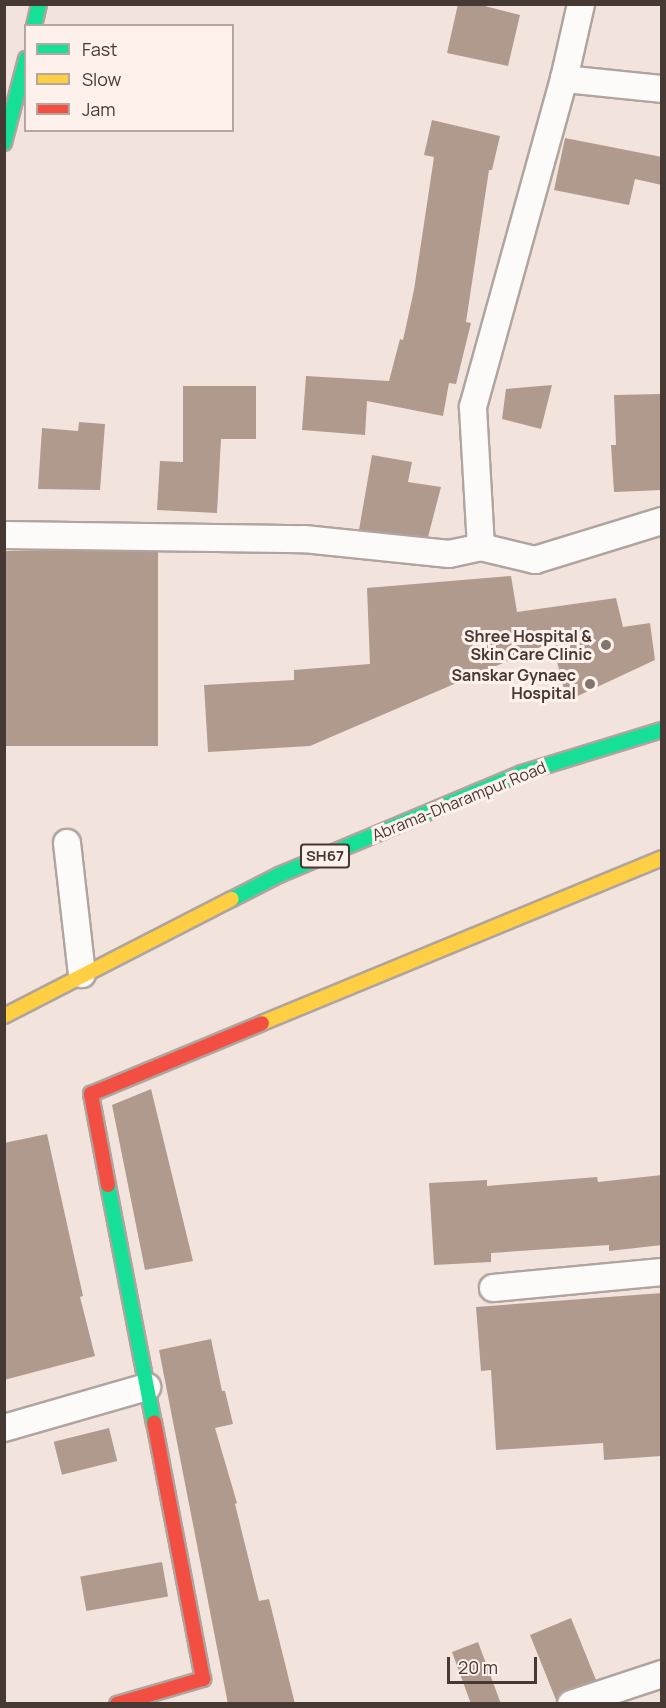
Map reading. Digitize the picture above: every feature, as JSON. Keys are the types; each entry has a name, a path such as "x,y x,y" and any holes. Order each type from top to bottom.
{"street":[{"path":"34,24 39,4"},
{"path":"481,546 473,407 564,79 581,4"},
{"path":"4,143 24,67"},
{"path":"564,79 662,89"},
{"path":"4,535 304,539 449,554 481,546 535,560 662,521"},
{"name":"Abrama-Dharampur Road","path":"4,1016 279,875 522,773 662,730"},
{"path":"67,843 82,974"},
{"path":"117,1704 203,1679 91,1094 662,858"},
{"path":"493,1288 662,1272"},
{"path":"4,1428 147,1387"},
{"path":"571,1704 662,1674"}],"building":[{"path":"458,4 477,4 520,15 508,66 447,53"},
{"path":"432,120 500,136 492,170 489,170 466,322 471,323 456,384 449,383 443,416 367,401 365,435 302,430 306,376 389,381 400,339 403,340 414,290 434,157 424,155"},
{"path":"565,138 662,157 662,185 635,179 629,205 554,190"},
{"path":"552,385 541,429 502,419 506,389"},
{"path":"183,386 256,386 256,439 221,439 217,513 157,510 160,461 183,462"},
{"path":"660,394 662,490 614,492 611,445 616,445 614,395"},
{"path":"79,422 105,424 100,490 38,489 42,428 78,431"},
{"path":"372,455 412,462 408,482 441,487 428,537 359,530"},
{"path":"4,551 158,551 158,746 4,746"},
{"path":"511,576 517,612 616,598 623,627 650,623 655,660 567,701 552,642 310,746 208,752 204,685 294,680 294,670 370,664 367,588"},
{"path":"151,1089 193,1261 145,1270 112,1105"},
{"path":"47,1134 83,1296 80,1297 95,1356 4,1380 4,1143"},
{"path":"662,1175 662,1245 609,1251 609,1245 491,1253 491,1262 434,1265 429,1183 487,1180 487,1186 597,1177 598,1182"},
{"path":"662,1293 662,1456 604,1460 603,1443 496,1450 491,1370 481,1371 476,1307"},
{"path":"211,1339 222,1391 225,1391 233,1424 215,1428 237,1503 235,1504 259,1601 269,1599 295,1704 228,1704 159,1350"},
{"path":"109,1428 117,1461 62,1475 54,1442"},
{"path":"162,1562 168,1596 86,1611 80,1576"},
{"path":"571,1618 596,1680 566,1690 556,1700 530,1635"},
{"path":"478,1642 501,1704 471,1704 452,1652"}],"traffic: fast":[{"path":"34,24 39,4"},
{"path":"4,143 24,67"},
{"path":"232,899 279,875 522,773 662,730"},
{"path":"108,1185 154,1423"}],"traffic: slow":[{"path":"262,1023 662,858"},
{"path":"4,1016 232,899"}],"traffic: jam":[{"path":"108,1185 91,1094 262,1023"},
{"path":"117,1704 203,1679 154,1423"}],"place":[{"name":"Shree Hospital & Skin Care Clinic","path":"606,645"},
{"name":"Sanskar Gynaec Hospital","path":"590,684"}]}
